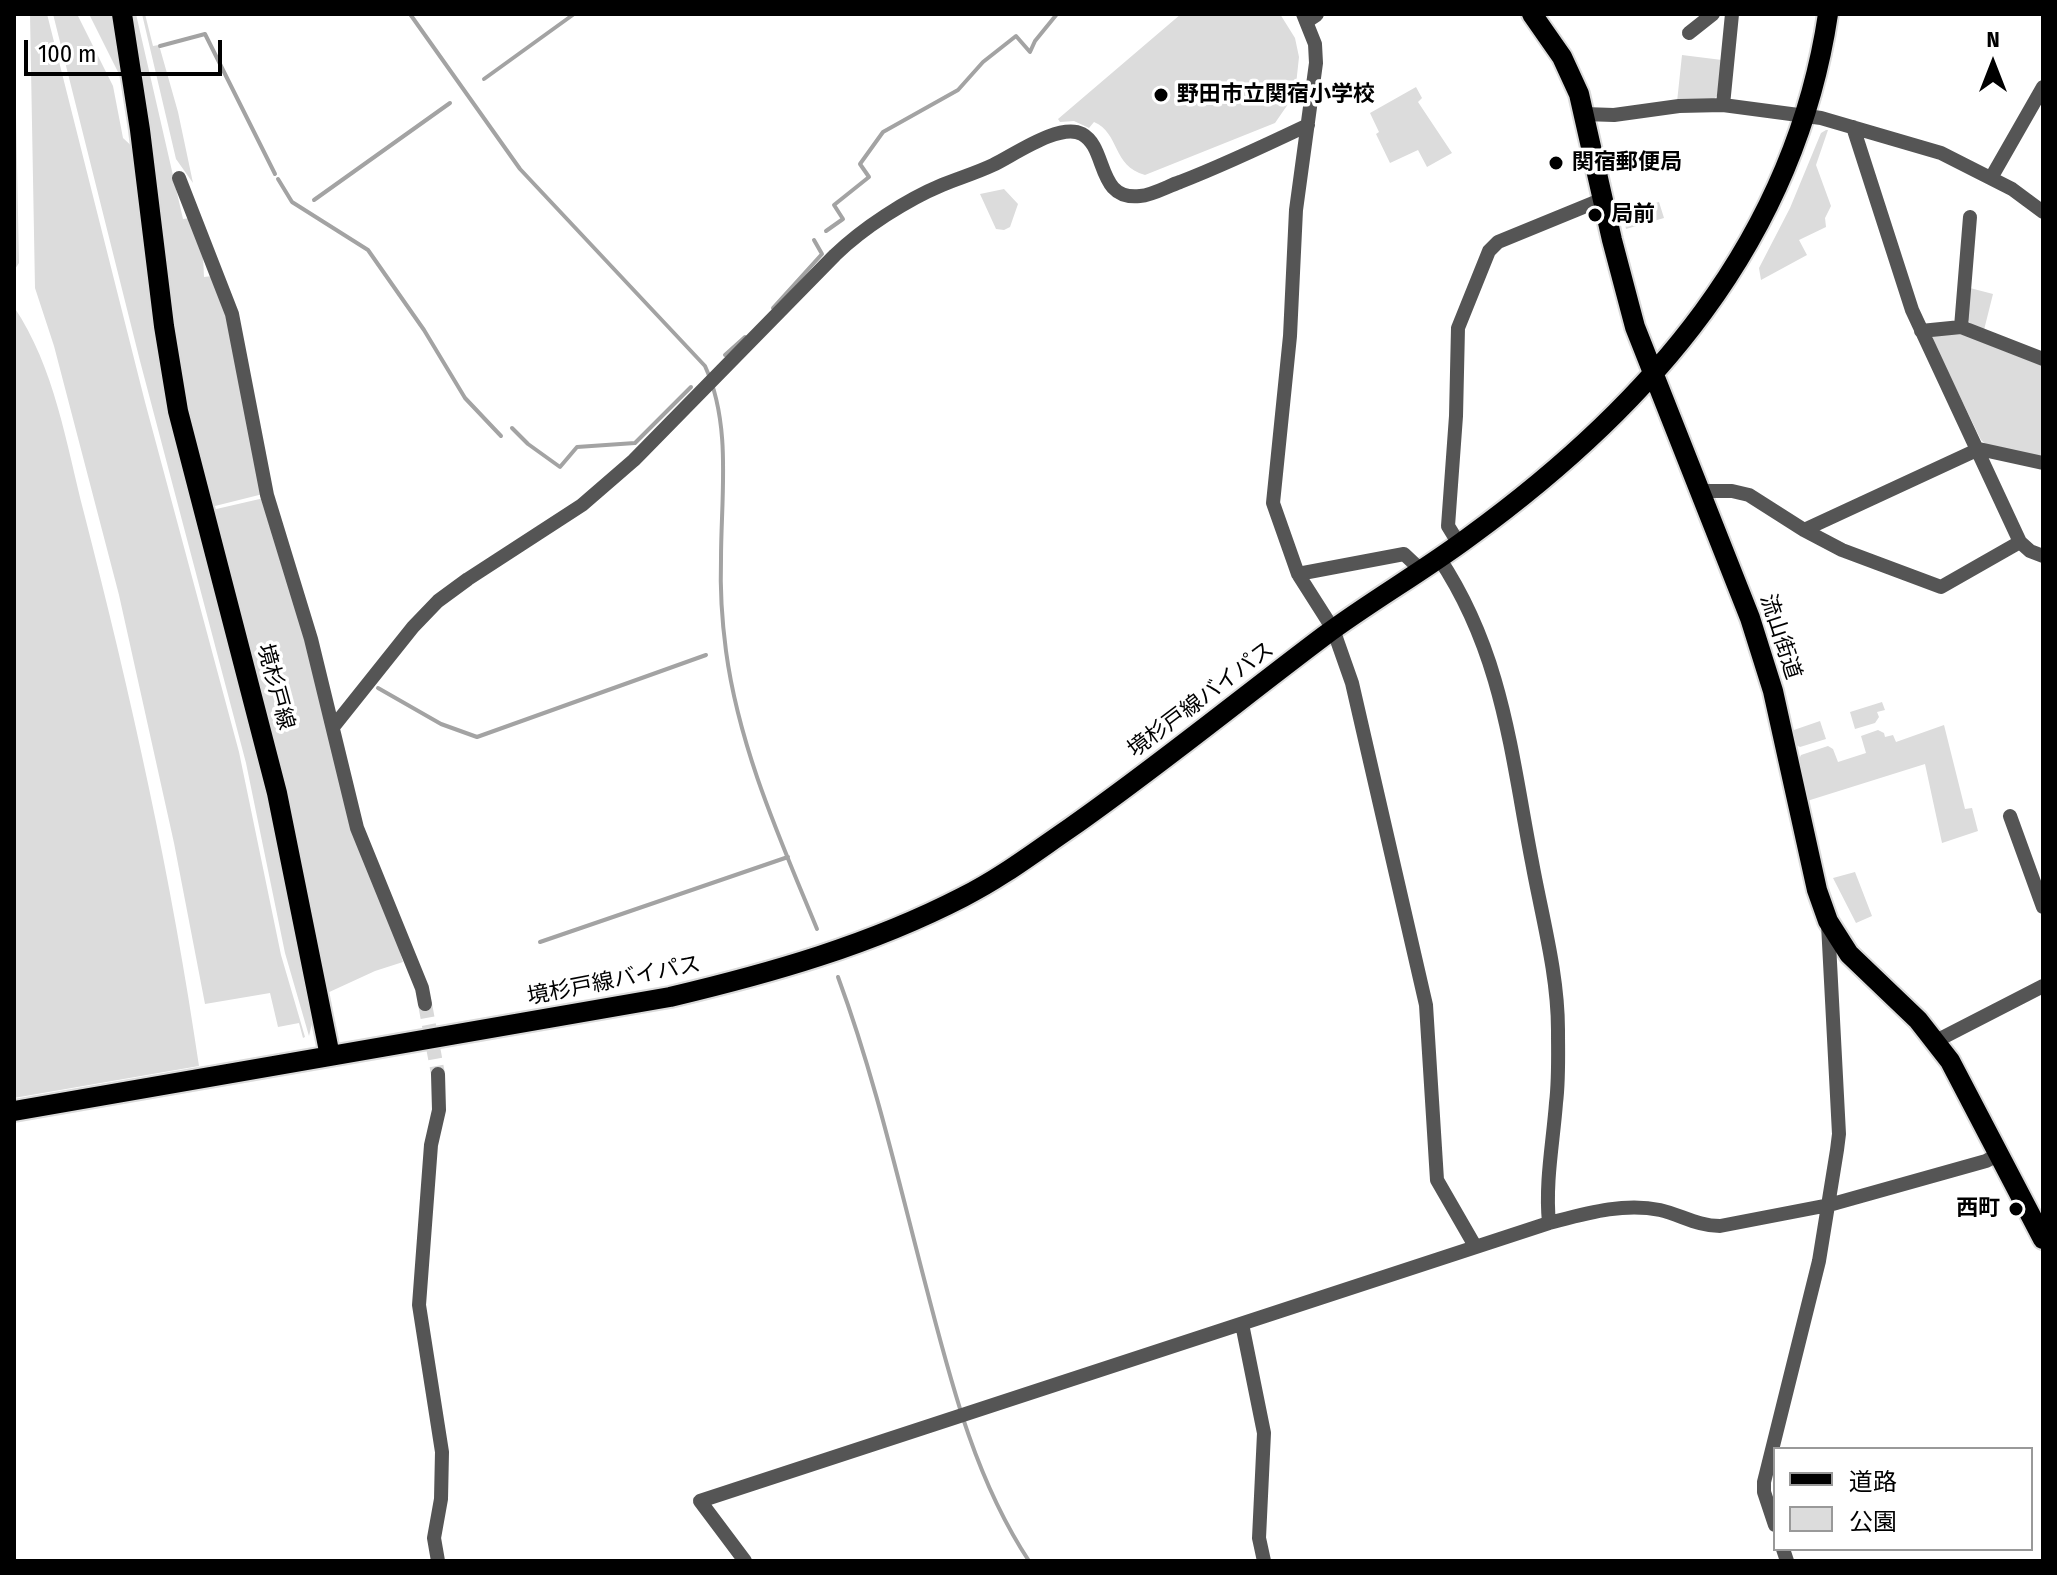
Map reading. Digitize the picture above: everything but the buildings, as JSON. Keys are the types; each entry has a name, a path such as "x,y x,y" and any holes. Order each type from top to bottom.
{"main road":[{"name":"境杉戸線","path":"122,14 178,411 273,779 330,1056"},
{"name":"流山街道","path":"1532,14 1551,39 1573,78 1635,327 1750,618 1773,691 1817,890 1828,921 1837,938 1863,969 1936,1041 1950,1061 2043,1239"},
{"name":"境杉戸線バイパス","path":"330,1056 670,997 803,963 911,922 966,896 1014,868 1213,723 1333,629 1459,544 1590,440 1654,375 1702,317 1744,254 1782,176 1818,68 1828,14"},
{"path":"14,1111 330,1056"}],"street":[{"path":"1689,33 1713,14"},
{"path":"1723,105 1732,14"},
{"path":"1309,16 1316,63 1296,210 1290,336 1273,503 1298,574 1333,629 1352,683 1426,1005 1437,1180 1475,1246"},
{"path":"1991,178 2042,91"},
{"path":"1584,114 1614,115 1679,106 1723,105 1821,118 1941,153 2012,189 2043,212"},
{"path":"334,726 413,627 438,601 582,505 634,460 851,240 939,187 981,171 1040,139 1063,132 1083,135 1092,143 1109,184 1122,193 1138,196 1228,163 1308,125"},
{"path":"1853,127 1921,331 2020,542 2030,551 2043,556"},
{"path":"179,178 232,314 267,495 311,639 357,828 422,988 425,1004"},
{"path":"1459,544 1448,526 1456,416 1458,328 1465,307 1489,251 1498,242 1603,199"},
{"path":"1961,327 1970,217"},
{"path":"1921,331 1961,327 2043,359"},
{"path":"1804,530 1979,449 2043,463"},
{"path":"1701,491 1732,491 1749,495 1842,550 1941,587 2020,542"},
{"path":"1298,574 1404,554 1421,570"},
{"path":"1439,558 1451,576 1497,679 1513,749 1545,930 1558,1030 1557,1101 1547,1181 1549,1223"},
{"path":"2010,816 2043,907"},
{"path":"1773,1519 1764,1482 1819,1261 1839,1134 1828,921"},
{"path":"1936,1041 2043,986"},
{"path":"438,1074 440,1101 431,1145 419,1305 442,1452 441,1499 434,1538 438,1561"},
{"path":"745,1561 700,1501 1549,1223 1617,1209 1645,1208 1660,1210 1704,1226 1720,1226 1829,1205 1986,1161 1999,1154"},
{"path":"1242,1324 1264,1433 1259,1538 1264,1561"}],"green space":[{"path":"14,14 19,263 15,269 14,269"},
{"path":"30,14 47,14 145,402 239,752 281,955 303,1038 299,1023 278,1027 270,993 205,1004 174,843 119,595 54,346 35,288"},
{"path":"53,14 77,14 113,86 123,138 138,152 144,202 313,1019 309,1036 285,953 246,763"},
{"path":"89,14 116,14 125,92 121,78"},
{"path":"130,14 136,14 183,219 191,218 203,255 204,277 212,276 232,331 263,494 211,507 183,393 169,301 165,238"},
{"path":"142,14 145,14 153,46 159,45 178,112 193,183 176,159"},
{"name":"野田市立関宿小学校","path":"1181,14 1280,14 1295,38 1299,57 1295,94 1275,123 1145,175 1127,164 1102,127 1094,122 1089,128 1074,121 1060,122 1058,119"},
{"path":"1682,55 1722,60 1717,96 1713,100 1677,102"},
{"path":"1416,87 1422,98 1418,102 1452,153 1427,167 1418,150 1390,163 1370,113"},
{"path":"1826,130 1816,165 1831,206 1825,218 1826,227 1799,240 1807,255 1761,280 1759,268 1790,208 1821,133"},
{"path":"1004,189 1018,204 1010,227 1004,230 996,229 980,194"},
{"path":"1659,202 1664,218 1626,229 1623,213"},
{"path":"1970,288 1993,294 1984,330 1971,323 1966,315"},
{"path":"14,307 40,355 65,433 134,719 163,857 199,1066 14,1098"},
{"path":"1959,333 2043,366 2043,458 1988,446 1981,440 1932,339 1935,334"},
{"path":"264,498 403,962 325,994 212,510"},
{"path":"1882,702 1885,710 1877,712 1879,717 1875,723 1855,729 1850,712"},
{"path":"1820,721 1826,739 1800,747 1794,744 1791,731"},
{"path":"1944,725 1965,809 1972,808 1978,831 1942,843 1925,764 1807,801 1798,761 1801,755 1828,746 1833,749 1838,762 1866,753 1861,736 1878,730 1885,737 1893,735 1896,742"},
{"path":"1855,872 1872,916 1856,923 1833,878"}],"waterway":[{"path":"410,14 520,169 705,366 719,412 722,436 721,593 732,687 762,793 817,929"},
{"path":"484,79 574,14"},
{"path":"826,231 843,219 834,205 869,177 860,164 883,132 958,90 983,62 1016,36 1030,52 1057,14"},
{"path":"160,46 205,34 275,174"},
{"path":"314,200 450,103"},
{"path":"278,179 292,202 368,250 424,330 465,398 501,436"},
{"path":"773,308 822,254 814,240"},
{"path":"725,355 745,337"},
{"path":"512,428 560,467 577,447 635,443 691,387"},
{"path":"378,688 441,724 477,737 706,655"},
{"path":"540,942 788,857"},
{"path":"838,977 876,1095 946,1363 968,1432 994,1498 1029,1561"}],"tunnel":[{"path":"425,1004 438,1074"}],"place":[{"name":"野田市立関宿小学校","path":"1161,95"},
{"name":"関宿郵便局","path":"1556,163"},
{"name":"局前","path":"1595,215"},
{"name":"西町","path":"2016,1209"}]}
